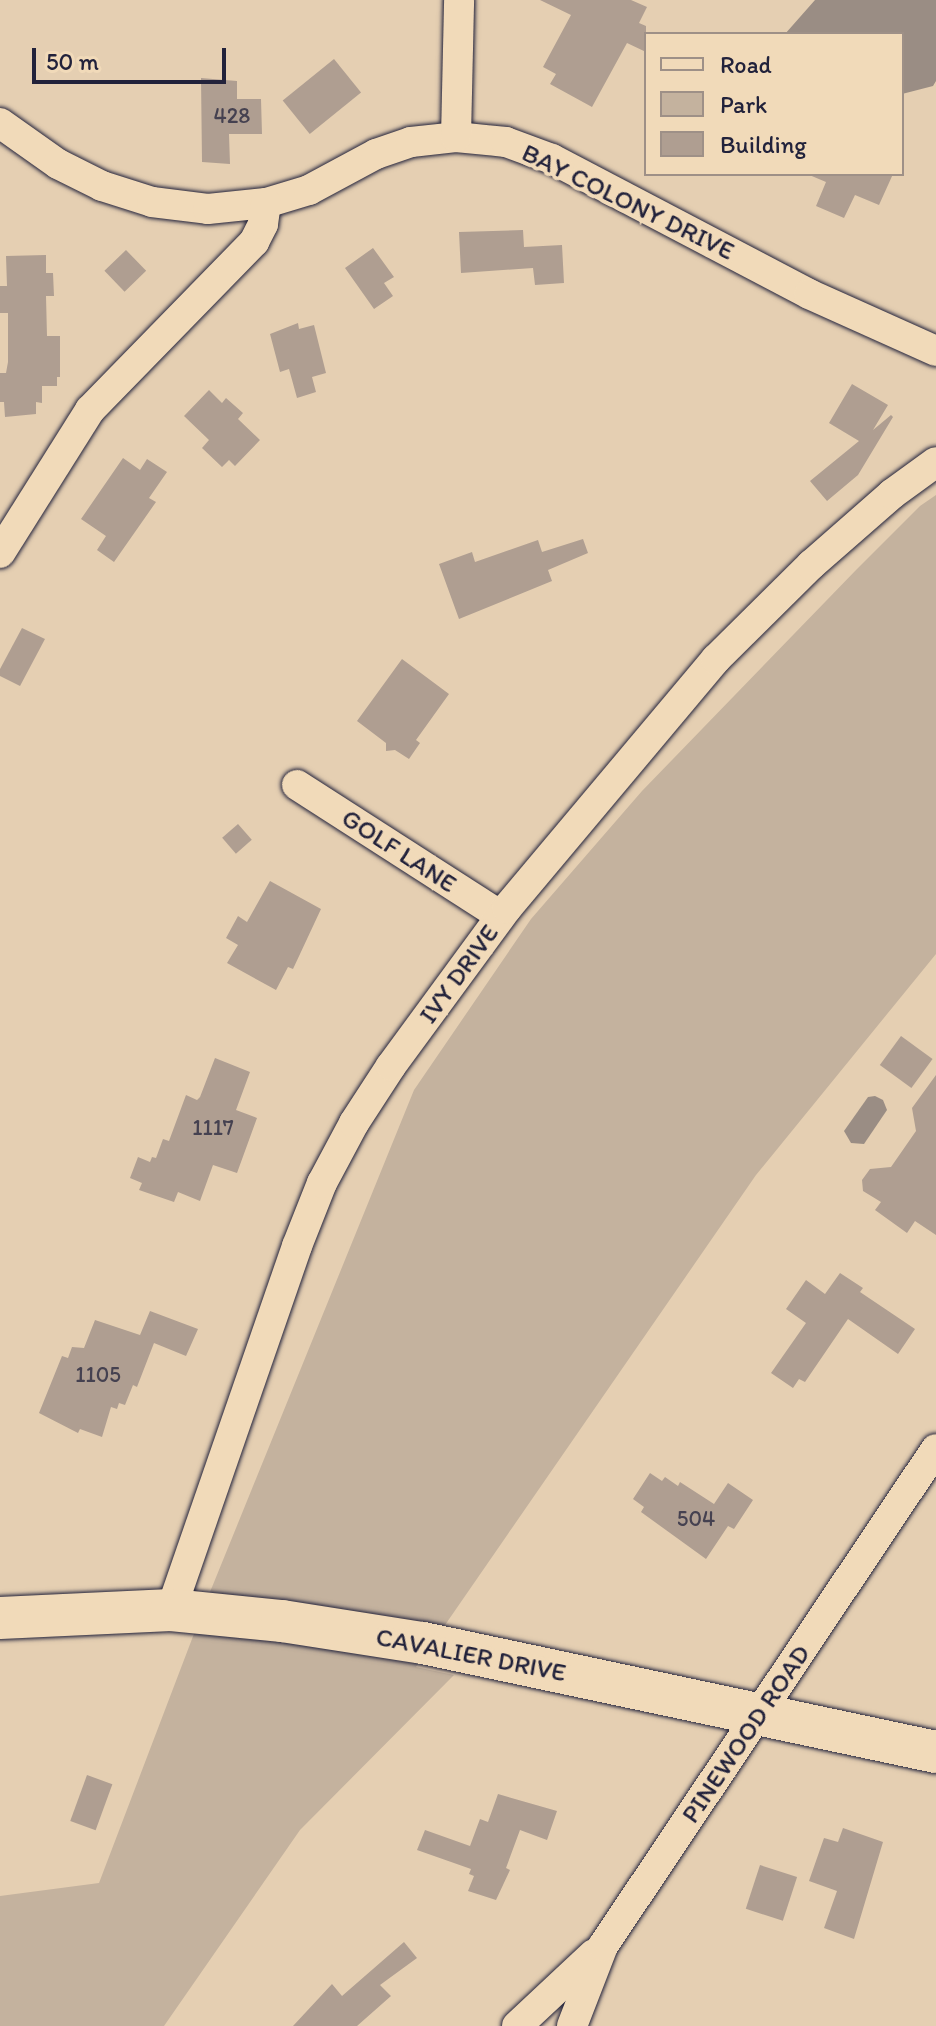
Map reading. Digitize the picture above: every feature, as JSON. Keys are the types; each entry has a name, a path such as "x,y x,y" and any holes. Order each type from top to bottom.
{"street":[{"path":"456,137 459,0"},
{"name":"BAY COLONY DRIVE","path":"0,123 58,164 102,186 152,202 208,209 266,203 309,190 399,146 456,137 506,142 552,159 809,294 936,351"},
{"path":"0,553 90,410 254,242 263,224 266,203"},
{"name":"IVY DRIVE","path":"171,1610 292,1260 322,1183 354,1123 391,1066 501,916 716,659 811,565 892,494 936,462"},
{"name":"GOLF LANE","path":"297,785 501,916"},
{"name":"PINEWOOD ROAD","path":"572,2026 603,1946 936,1449"},
{"name":"CAVALIER DRIVE","path":"0,1618 171,1610 282,1621 423,1643 936,1752"},
{"path":"517,2026 603,1946"}],"green space":[{"path":"936,495 936,954 756,1175 416,1667 454,1675 300,1830 164,2026 0,2026 0,1896 99,1883 208,1597 414,1090 531,919 642,791 857,569 920,506"}],"shaded area":[{"path":"815,0 936,0 936,81 933,86 904,93 904,32 787,32"},
{"path":"868,1097 883,1100 887,1110 864,1144 851,1143 844,1131"}],"building":[{"path":"540,0 631,0 647,7 639,23 646,26 644,51 627,43 592,107 550,84 556,74 543,67 571,15"},
{"path":"334,59 361,92 310,134 283,101"},
{"path":"201,78 237,81 237,99 261,99 262,134 229,134 230,164 202,162"},
{"path":"812,176 892,176 879,205 855,195 844,218 816,206 826,182"},
{"path":"523,230 524,247 562,245 564,283 535,285 533,268 461,273 459,232"},
{"path":"373,248 394,277 384,283 393,296 374,309 345,268"},
{"path":"126,250 146,271 125,292 104,271"},
{"path":"46,255 46,273 53,273 54,296 46,296 47,336 60,336 60,377 57,377 57,386 42,386 42,403 36,402 36,414 5,417 4,402 0,402 0,373 6,373 8,362 8,313 0,313 0,286 7,286 6,256"},
{"path":"298,323 299,329 314,325 326,373 312,377 316,392 297,398 289,369 280,372 270,334"},
{"path":"852,384 888,405 873,430 891,415 893,417 858,475 827,501 810,481 859,441 829,423"},
{"path":"209,390 222,403 226,398 243,413 238,419 260,440 235,466 229,460 222,467 202,448 209,440 184,416"},
{"path":"123,458 140,470 147,459 167,472 149,498 156,502 114,562 97,550 106,536 81,519"},
{"path":"583,539 588,553 548,570 552,581 459,619 439,564 472,552 475,562 538,540 542,552"},
{"path":"22,628 45,639 20,686 0,676 0,669"},
{"path":"402,659 449,694 416,740 420,743 409,759 395,750 386,751 386,743 357,721"},
{"path":"238,824 252,840 236,854 222,838"},
{"path":"270,881 321,909 293,969 288,967 276,990 227,963 238,945 226,938 238,916 247,922"},
{"path":"901,1036 933,1059 911,1088 880,1065"},
{"path":"215,1058 250,1072 236,1110 257,1118 237,1173 213,1165 200,1201 178,1192 174,1202 139,1190 142,1183 130,1178 138,1157 150,1162 152,1157 156,1158 163,1139 169,1141 186,1095 197,1100 200,1097"},
{"path":"936,1075 936,1235 915,1221 907,1233 875,1210 881,1202 863,1191 862,1180 870,1169 891,1167 916,1131 912,1108"},
{"path":"840,1273 863,1288 860,1292 915,1329 898,1354 848,1319 805,1382 799,1379 793,1388 771,1373 806,1323 786,1309 806,1280 825,1294"},
{"path":"150,1311 198,1329 186,1356 154,1343 137,1387 133,1385 125,1405 119,1403 117,1409 111,1407 102,1437 80,1429 78,1433 39,1413 62,1356 68,1358 72,1347 84,1348 95,1320 140,1335"},
{"path":"650,1473 662,1481 665,1477 678,1486 680,1482 714,1504 728,1483 753,1500 734,1529 728,1526 706,1559 641,1512 644,1507 633,1499"},
{"path":"87,1775 112,1784 96,1830 70,1821"},
{"path":"498,1794 557,1811 547,1840 520,1830 506,1868 510,1870 496,1900 468,1891 474,1876 469,1874 471,1869 417,1850 425,1830 470,1846 480,1819 488,1822"},
{"path":"843,1828 883,1842 854,1939 824,1928 837,1891 809,1881 824,1838 838,1842"},
{"path":"760,1865 797,1877 783,1921 746,1909"},
{"path":"404,1942 417,1958 380,1985 391,1996 357,2026 293,2026 332,1984 342,1996"}]}
